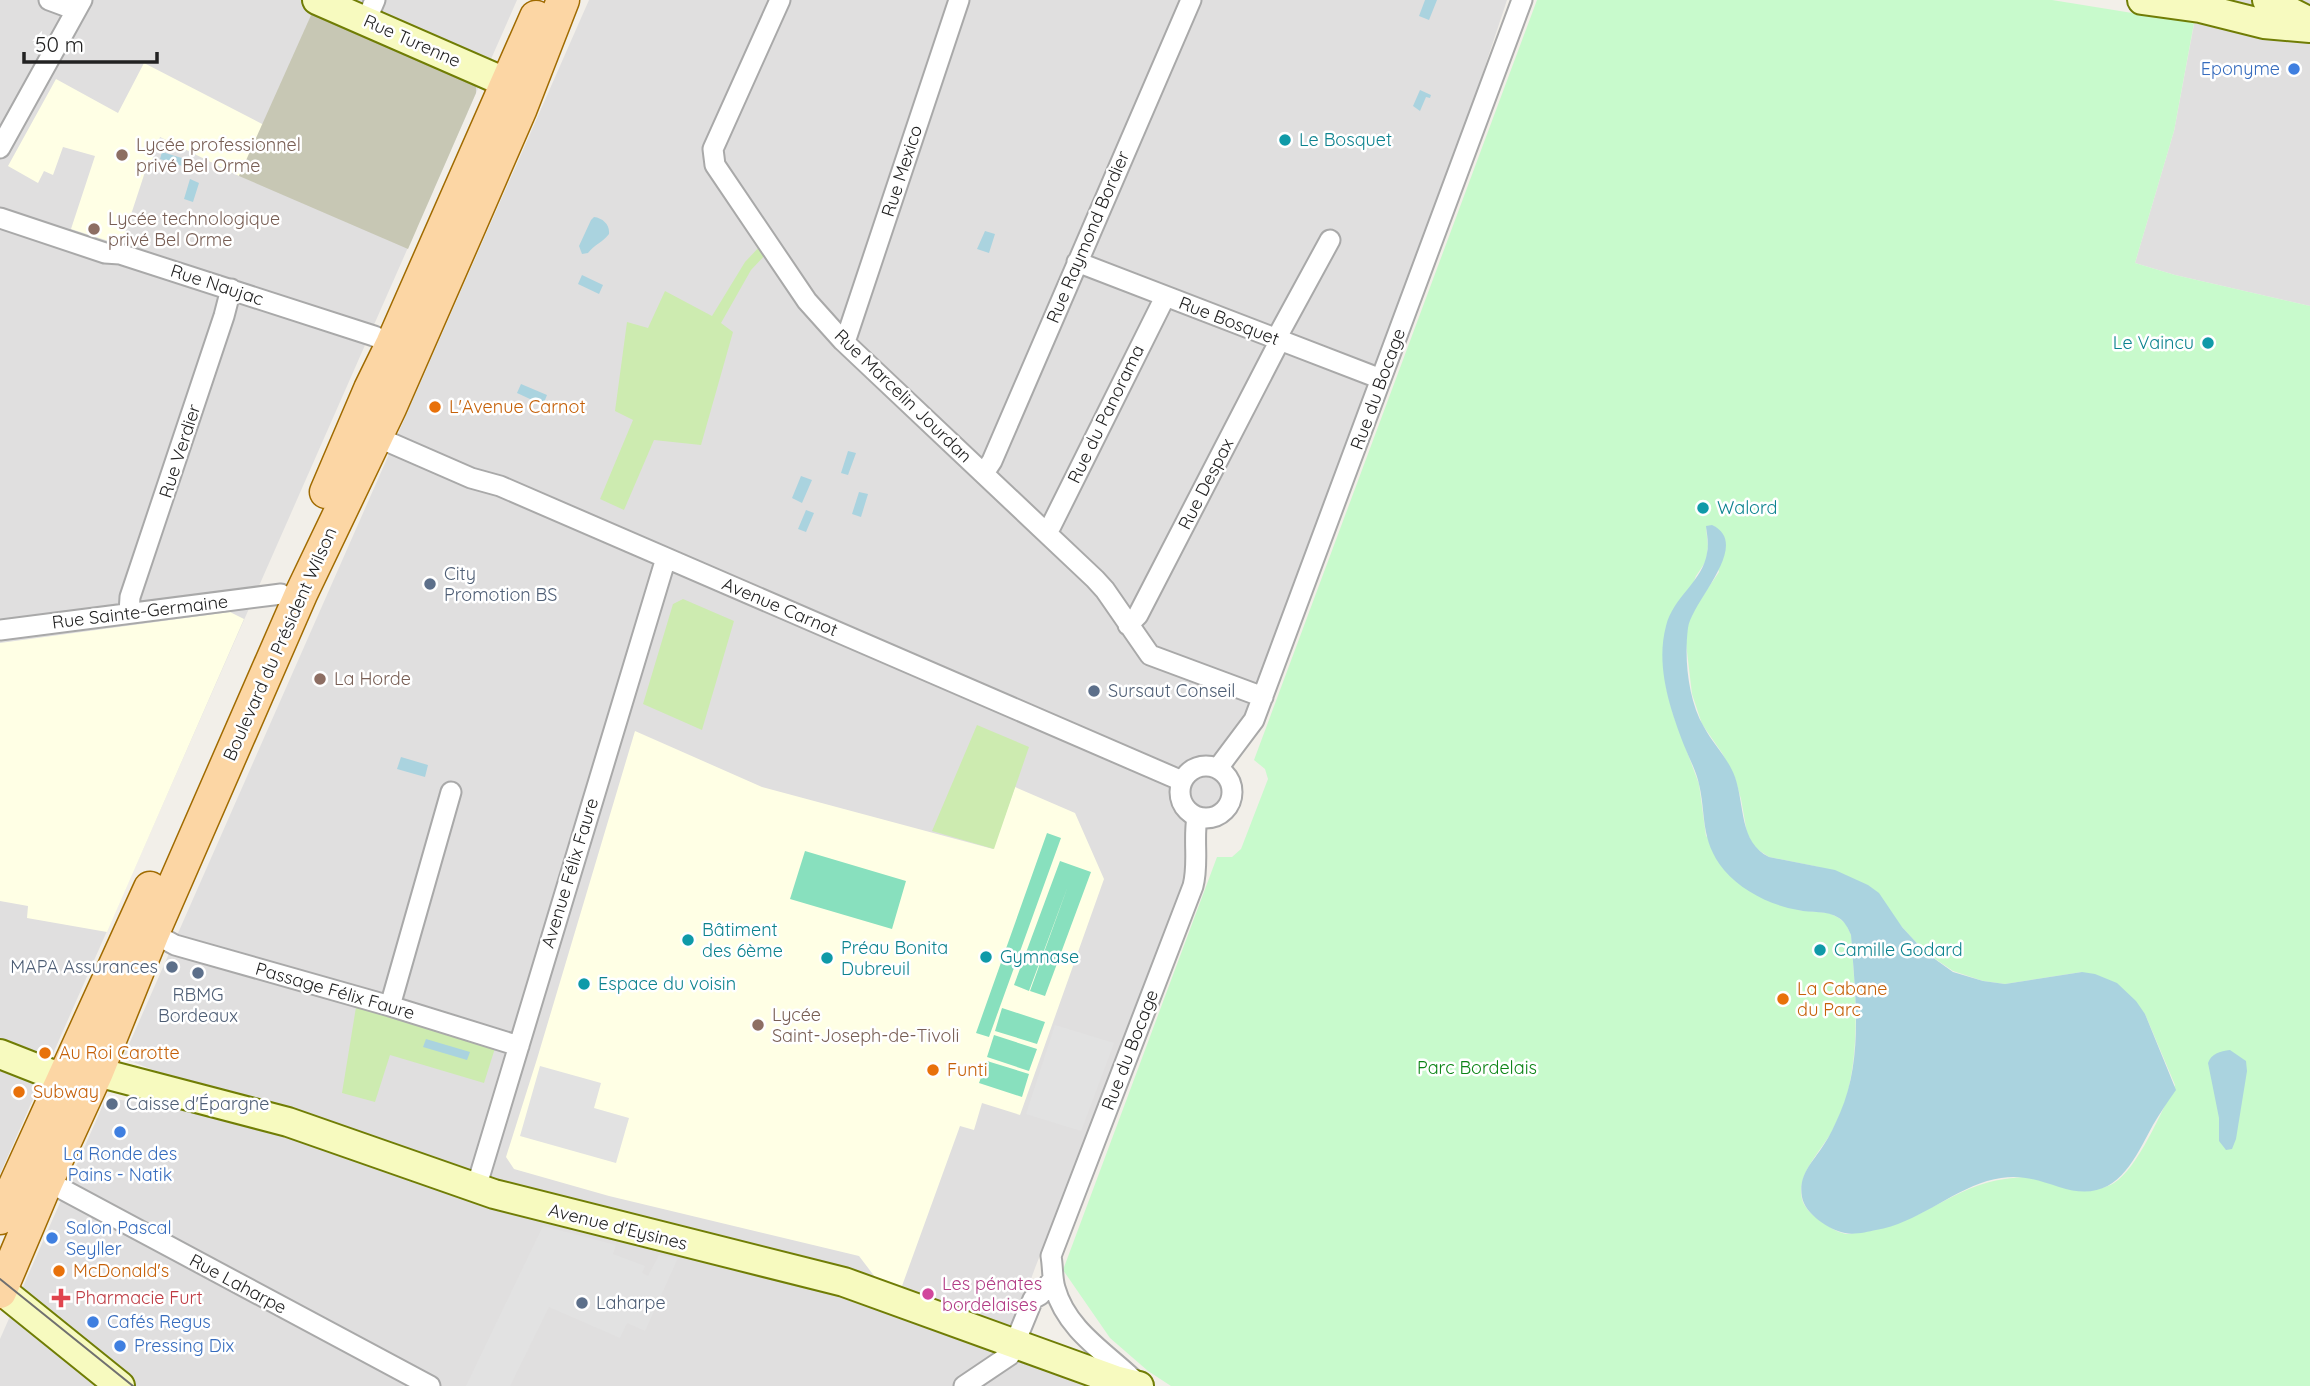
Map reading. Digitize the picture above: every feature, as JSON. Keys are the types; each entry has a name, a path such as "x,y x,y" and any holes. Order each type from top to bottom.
{"main road":[{"name":"Boulevard du Président Wilson","path":"0,1291 97,1072 153,933 300,594 362,439 370,389 543,0"},
{"name":"Boulevard du Président Wilson","path":"0,1218 281,594 468,230 522,108 564,0"}],"street":[{"path":"0,148 79,5 49,0"},
{"name":"Rue Turenne","path":"317,0 370,11 507,83"},
{"name":"Rue Marcelin Jourdan","path":"780,0 713,149 715,165 807,301 842,340 1046,531 1105,590 1150,655 1263,697"},
{"name":"Rue Mexico","path":"842,340 847,336 958,0"},
{"name":"Rue Raymond Bordier","path":"984,473 992,461 1191,0"},
{"name":"Rue du Bocage","path":"1217,768 1247,733 1254,720 1522,0"},
{"path":"2142,0 2180,2 2264,24 2310,28"},
{"path":"2267,0 2310,22"},
{"path":"468,230 504,120 507,83"},
{"name":"Rue Naujac","path":"0,218 105,253 120,254 231,289 392,344"},
{"name":"Rue Despax","path":"1128,625 1138,615 1330,240"},
{"name":"Rue Bosquet","path":"1077,262 1381,379"},
{"name":"Rue Verdier","path":"129,613 130,597 231,289"},
{"name":"Rue du Panorama","path":"1046,531 1051,526 1165,297"},
{"name":"Avenue Carnot","path":"362,439 500,486 1182,781"},
{"name":"Avenue Félix Faure","path":"475,1188 666,558"},
{"name":"Rue Sainte-Germaine","path":"0,630 281,594"},
{"path":"1209,766 1217,768 1229,779 1232,787 1230,803 1220,814 1205,819 1198,817 1190,813 1180,798 1182,781 1193,769 1209,766"},
{"path":"390,1006 451,792"},
{"name":"Rue du Bocage","path":"1067,1313 1055,1290 1051,1256 1193,886 1198,817"},
{"path":"0,1054 51,1074 97,1072 97,1037 127,964 150,887"},
{"name":"Passage Félix Faure","path":"153,933 175,945 519,1046"},
{"path":"0,1061 39,1092 47,1112 47,1130 41,1158 6,1242 0,1291 120,1386"},
{"name":"Avenue d'Eysines","path":"97,1072 288,1122 475,1188 844,1282 1115,1380 1139,1386"},
{"name":"Rue Laharpe","path":"47,1181 430,1386"},
{"path":"964,1386 1010,1354 1033,1299 1040,1295 1053,1279"},
{"name":"Avenue d'Eysines","path":"1067,1313 1093,1344 1121,1366 1139,1386"}],"shaded area":[{"path":"0,0 517,0 0,1174"},
{"path":"589,0 1507,0 1381,380 1263,697 1200,848 1012,1332 1110,1386 0,1386 0,1339 106,1098 283,1122 123,1058"},
{"path":"2169,0 2310,0 2310,306 2175,275 2135,263 2174,131 2194,24"},
{"path":"312,13 476,87 476,93 408,249 239,176"},
{"name":"Lycée professionnel privé Bel Orme","path":"144,63 264,125 239,176 160,137 149,169 146,169 121,245 71,229 95,156 63,147 53,175 44,171 38,183 8,166 56,79 118,113"},
{"path":"230,612 244,619 107,932 27,918 28,906 0,901 0,643"},
{"path":"635,731 762,787 993,849 1015,787 1075,813 1104,879 1020,1115 982,1103 974,1130 960,1126 902,1286 875,1277 859,1256 609,1196 514,1169 506,1157"},
{"path":"1055,1025 1114,1043 1081,1131 1026,1114"},
{"path":"540,1066 601,1083 594,1108 629,1118 616,1163 520,1136"},
{"name":"Laharpe","path":"543,1226 616,1245 613,1254 645,1266 642,1273 648,1276 659,1255 678,1258 645,1331 627,1323 620,1338 549,1307 510,1386 466,1386"}],"green space":[{"name":"Parc Bordelais","path":"1537,0 2052,0 2194,23 2174,131 2135,263 2175,275 2310,306 2310,1386 1171,1386 1148,1371 1110,1338 1063,1270 1217,857 1232,857 1241,849 1268,779 1265,769 1254,760","holes":["1706,527 1719,572 1693,610 1688,623 1686,643 1692,694 1702,724 1735,778 1747,833 1754,847 1769,857 1819,867 1902,927 1925,952 1953,971 1983,981 2005,984 2082,972 2145,1014 2175,1085 2140,1153 2123,1176 2114,1183 2093,1189 2037,1178 2005,1179 1970,1189 1886,1227 1848,1234 1828,1226 1806,1208 1802,1199 1802,1181 1835,1125 1851,1079 1856,1017 1851,935 1846,924 1829,913 1798,910 1706,836 1699,784 1673,714 1663,660 1696,576 1706,561"]},
{"path":"762,244 768,252 751,270 721,323 733,332 701,445 654,440 624,510 600,499 633,420 615,411 627,322 648,328 665,291 712,316 745,262"},
{"path":"683,599 734,621 702,730 643,704 673,604"},
{"path":"977,725 1029,747 994,849 932,831"},
{"path":"1047,833 1061,838 989,1037 976,1033"},
{"path":"805,851 906,881 892,929 790,899"},
{"path":"1060,861 1091,872 1045,996 1030,991 1068,886 1029,991 1014,985"},
{"path":"357,1001 496,1045 484,1083 390,1055 375,1102 342,1093"},
{"path":"1002,1008 1045,1022 1037,1044 995,1031"},
{"path":"994,1035 1037,1049 1029,1071 987,1057"},
{"path":"987,1061 1029,1074 1022,1097 979,1083"}],"water":[{"path":"1425,0 1437,0 1429,20 1419,16"},
{"path":"1420,90 1431,95 1430,98 1426,97 1420,111 1413,106"},
{"path":"162,152 185,159 182,166 160,159"},
{"path":"190,179 199,183 193,202 184,199"},
{"path":"594,217 605,223 609,234 588,253 582,254 579,246"},
{"path":"985,231 995,234 989,253 977,249"},
{"path":"582,275 603,285 599,294 578,284"},
{"path":"521,384 547,395 543,405 517,393"},
{"path":"848,451 856,453 848,475 841,473"},
{"path":"801,476 812,480 802,503 792,498"},
{"path":"859,492 868,494 861,517 852,514"},
{"path":"806,510 814,513 806,532 798,529"},
{"path":"1712,525 1723,534 1726,545 1723,559 1688,628 1688,679 1699,716 1735,777 1744,822 1752,842 1769,857 1835,870 1868,885 1879,893 1902,927 1925,952 1953,972 2005,984 2082,972 2095,974 2117,983 2136,1001 2145,1014 2176,1090 2137,1155 2118,1178 2107,1186 2094,1191 2078,1191 2040,1181 2007,1177 1973,1186 1905,1221 1869,1232 1849,1234 1825,1225 1804,1203 1801,1189 1804,1176 1836,1121 1848,1092 1852,1070 1856,1025 1851,935 1845,923 1834,915 1788,908 1748,891 1724,870 1707,837 1698,780 1670,705 1662,657 1666,626 1675,606 1700,572 1708,546 1706,526"},
{"path":"401,757 428,765 425,777 397,769"},
{"path":"426,1039 470,1052 467,1060 423,1047"},
{"path":"2230,1050 2246,1061 2247,1071 2236,1139 2232,1149 2226,1150 2219,1141 2219,1118 2208,1063 2216,1054"}],"tram line":[{"path":"0,1279 133,1386"}],"place":[{"name":"Eponyme","path":"2294,69"},
{"name":"Le Bosquet","path":"1285,140"},
{"name":"Lycée professionnel privé Bel Orme","path":"122,155"},
{"name":"Lycée technologique privé Bel Orme","path":"94,229"},
{"name":"Le Vaincu","path":"2208,343"},
{"name":"L'Avenue Carnot","path":"435,407"},
{"name":"Walord","path":"1703,508"},
{"name":"City Promotion BS","path":"430,584"},
{"name":"La Horde","path":"320,679"},
{"name":"Sursaut Conseil","path":"1094,691"},
{"name":"Bâtiment des 6ème","path":"688,940"},
{"name":"Camille Godard","path":"1820,950"},
{"name":"Gymnase","path":"986,957"},
{"name":"Préau Bonita Dubreuil","path":"827,958"},
{"name":"MAPA Assurances","path":"172,967"},
{"name":"RBMG Bordeaux","path":"198,973"},
{"name":"Espace du voisin","path":"584,984"},
{"name":"La Cabane du Parc","path":"1783,999"},
{"name":"Lycée Saint-Joseph-de-Tivoli","path":"758,1025"},
{"name":"Au Roi Carotte","path":"45,1053"},
{"name":"Funti","path":"933,1070"},
{"name":"Subway","path":"19,1092"},
{"name":"Caisse d'Épargne","path":"112,1104"},
{"name":"La Ronde des Pains - Natik","path":"120,1132"},
{"name":"Salon Pascal Seyller","path":"52,1238"},
{"name":"McDonald's","path":"59,1271"},
{"name":"Les pénates bordelaises","path":"928,1294"},
{"name":"Pharmacie Furt","path":"61,1298"},
{"name":"Laharpe","path":"582,1303"},
{"name":"Cafés Regus","path":"93,1322"},
{"name":"Pressing Dix","path":"120,1346"}]}
